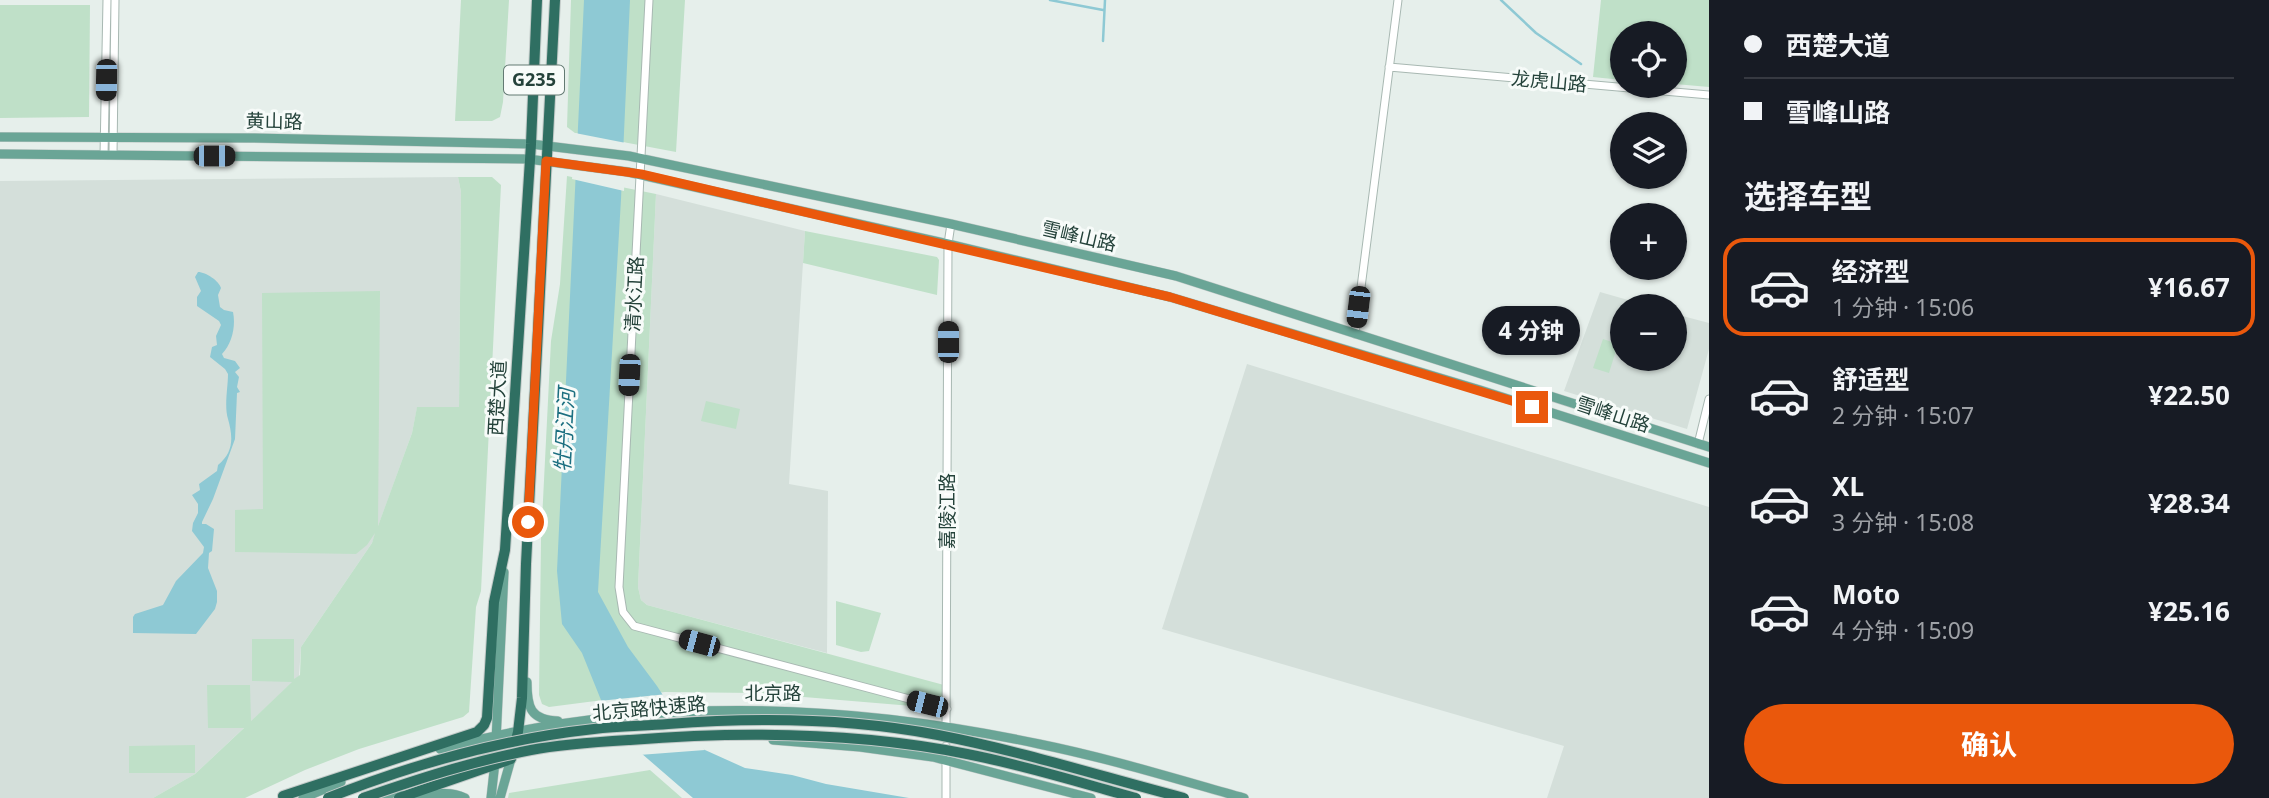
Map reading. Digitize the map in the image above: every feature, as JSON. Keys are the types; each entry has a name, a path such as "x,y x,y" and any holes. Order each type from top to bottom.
{"highway":[{"name":"西楚大道","path":"505,550 531,144 537,0"},
{"name":"G235","path":"546,161 555,0"},
{"name":"西楚大道","path":"511,759 518,732 522,696 546,161"},
{"path":"280,797 477,732 484,725 494,602 505,550"},
{"name":"北京路快速路","path":"328,798 441,759 523,740 594,729 772,719 845,723 938,735 1184,798"},
{"name":"北京路快速路","path":"363,798 447,770 531,750 572,744 754,734 922,747 969,755 1136,798"},
{"path":"329,781 422,754"},
{"path":"399,798 511,759"}],"main road":[{"name":"黄山路","path":"0,137 253,138 548,145"},
{"name":"雪峰山路","path":"548,145 629,156 951,224 1176,276 1709,447"},
{"name":"黄山路","path":"0,154 528,159"},
{"name":"雪峰山路","path":"528,159 641,174 1170,297 1480,390 1709,463"},
{"path":"527,549 527,691 530,706 535,716 543,720 577,721"},
{"name":"西楚大道","path":"491,798 505,550"},
{"name":"北京路","path":"303,798 422,754 495,736 577,721 683,711 813,711 876,716 1077,752 1244,798"},
{"path":"511,759 561,749 701,739 804,741 901,751 1091,798"},
{"name":"西楚大道","path":"500,798 511,759"},
{"path":"380,798 436,777 495,764"},
{"path":"417,798 445,792 465,798"}],"street":[{"path":"107,0 109,155"},
{"path":"109,137 115,0"},
{"name":"清水江路","path":"649,0 619,587 622,612 634,626 947,709"},
{"path":"1355,334 1398,0"},
{"name":"龙虎山路","path":"1389,67 1709,95"},
{"name":"嘉陵江路","path":"946,798 948,244 951,224"},
{"path":"1698,444 1709,400"}],"shaded area":[{"path":"458,177 461,192 459,407 417,408 412,433 372,543 301,647 299,676 195,774 153,798 0,798 0,181"},
{"path":"656,194 805,231 789,484 828,491 827,653 647,605 641,600 638,587"},
{"path":"1600,292 1610,295 1610,371 1687,371 1687,317 1709,323 1709,349 1687,429 1564,391"},
{"path":"1247,364 1709,507 1709,798 1547,798 1564,746 1162,629"}],"green space":[{"path":"461,0 509,0 503,102 500,117 492,121 455,121"},
{"path":"571,0 685,0 676,152 575,133 567,127"},
{"path":"1601,0 1709,0 1709,87 1687,85 1687,21 1610,21 1610,79 1593,77"},
{"path":"0,5 90,5 89,117 0,118"},
{"path":"567,176 656,194 638,587 641,600 647,605 944,685 943,700 936,708 755,693 665,692 549,707 542,704 539,695 541,540 551,341 560,284"},
{"path":"458,177 492,177 501,185 481,591 476,607 469,712 463,717 359,749 245,798 153,798 195,774 244,728 208,728 207,685 250,685 251,721 292,682 252,681 252,639 294,639 294,679 300,675 301,647 372,543 375,533 367,545 356,554 235,552 235,510 263,509 262,293 380,291 378,526 412,433 417,407 459,407 461,192"},
{"path":"805,231 937,257 937,295 803,263"},
{"path":"1603,339 1610,341 1609,373 1593,368"},
{"path":"706,401 740,409 736,429 701,421"},
{"path":"836,601 881,613 869,651 861,652 836,645"},
{"path":"195,745 195,773 129,773 129,746"},
{"path":"650,770 682,798 508,798 509,793"}],"water":[{"name":"牡丹江河","path":"584,0 630,0 598,592 628,647 684,728 705,750 745,768 909,798 693,798 641,753 603,705 582,653 562,624 557,571"},
{"path":"198,272 208,275 218,283 221,288 218,295 220,307 233,312 232,334 222,354 224,358 235,361 240,368 235,372 239,377 237,387 240,392 237,393 235,439 202,522 214,529 208,568 217,591 217,602 215,609 196,634 133,633 135,614 163,605 176,581 203,553 204,547 192,531 198,504 192,495 200,490 199,484 217,471 231,444 226,408 228,374 210,357 212,347 217,345 216,336 221,325 197,306 197,297 201,291 195,277"}],"pier":[{"path":"575,133 626,143 624,191 572,179"},
{"path":"667,694 705,750 639,755 599,701"}],"waterway":[{"path":"1050,0 1103,10"},
{"path":"1103,41 1105,0"},
{"path":"1501,0 1536,33 1581,64"}],"route":[{"path":"528,522 546,161 641,174 1170,297 1532,407"}]}
